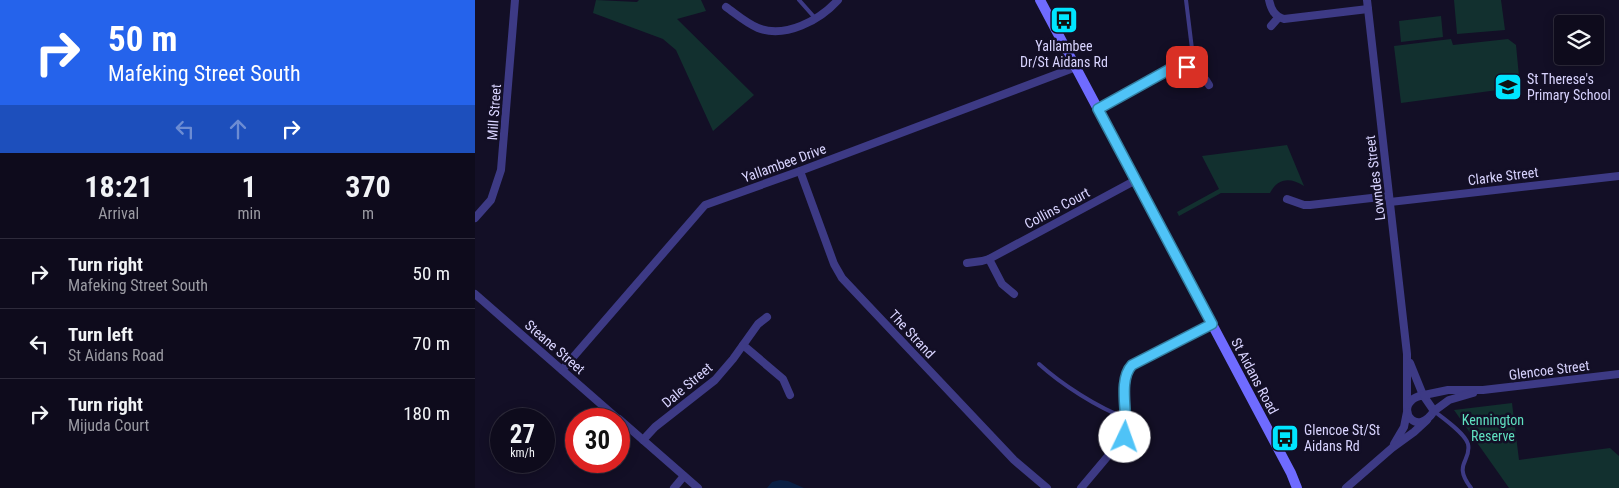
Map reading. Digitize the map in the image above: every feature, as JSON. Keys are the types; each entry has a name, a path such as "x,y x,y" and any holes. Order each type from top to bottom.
{"street":[{"name":"Mill Street","path":"475,218 491,200 501,170 515,0"},
{"path":"726,6 749,23 768,31 776,32 794,28 815,18 839,0"},
{"name":"St Aidans Road","path":"1040,0 1291,473 1297,488"},
{"path":"1269,0 1278,18"},
{"name":"Lowndes Street","path":"1367,0 1407,354 1407,410"},
{"path":"1278,18 1288,19 1368,9"},
{"path":"1271,26 1278,18"},
{"name":"Yallambee Drive","path":"562,370 705,205 1076,67"},
{"path":"1098,109 1170,69 1177,67 1190,68 1202,76 1209,85"},
{"name":"The Strand","path":"800,171 837,272 1014,460 1047,488"},
{"name":"Clarke Street","path":"1287,199 1304,205 1310,205 1390,199 1619,176"},
{"name":"Collins Court","path":"967,263 982,262 989,259 1136,180"},
{"path":"989,259 1002,284 1014,294"},
{"name":"Steane Street","path":"475,294 606,408"},
{"name":"Dale Street","path":"643,440 655,427 715,380 758,324 767,317"},
{"path":"1081,488 1122,441 1125,433 1126,418 1125,379 1130,368 1212,324"},
{"path":"743,345 783,379 791,395"},
{"name":"Lowndes Street","path":"1407,354 1423,395"},
{"name":"Glencoe Street","path":"1423,395 1448,390 1483,390 1619,374"},
{"name":"Glencoe Street","path":"1434,411 1449,400 1483,390"},
{"path":"1346,488 1427,420 1434,411 1423,395 1411,400 1404,427 1392,448"},
{"path":"1407,410 1411,419 1419,422 1427,420"},
{"name":"Steane Street","path":"630,429 698,488"},
{"name":"St Aidans Road","path":"1291,473 1304,488"},
{"path":"674,488 684,476"}],"lane":[{"path":"799,0 815,18"},
{"path":"1186,0 1193,57 1190,68"},
{"path":"1039,364 1054,378 1114,414 1126,418"},
{"path":"1434,411 1454,427 1468,443 1462,471 1465,480 1471,488"}],"green space":[{"path":"596,0 637,2 639,0 701,0 706,11 677,19 754,95 713,131 676,50 663,39 593,13"},
{"path":"1454,0 1501,0 1505,30 1457,34"},
{"path":"1441,16 1443,37 1401,42 1399,21"},
{"path":"1451,39 1453,45 1508,39 1516,45 1520,87 1401,103 1394,46"},
{"path":"1287,145 1304,186 1294,181 1285,180 1277,184 1270,193 1221,193 1179,216 1177,212 1219,189 1202,156"},
{"name":"Kennington Reserve","path":"1512,403 1519,460 1610,448 1619,456 1619,488 1509,488 1454,410"}],"water":[{"path":"788,481 804,488 767,488 772,482"}],"place":[{"name":"Yallambee Dr/St Aidans Rd","path":"1064,20"},
{"name":"St Therese's Primary School","path":"1508,87"},
{"name":"Glencoe St/St Aidans Rd","path":"1285,438"}],"route":[{"path":"1125,437 1125,379 1127,371 1132,365 1212,324 1098,109 1170,69 1187,67"}]}
